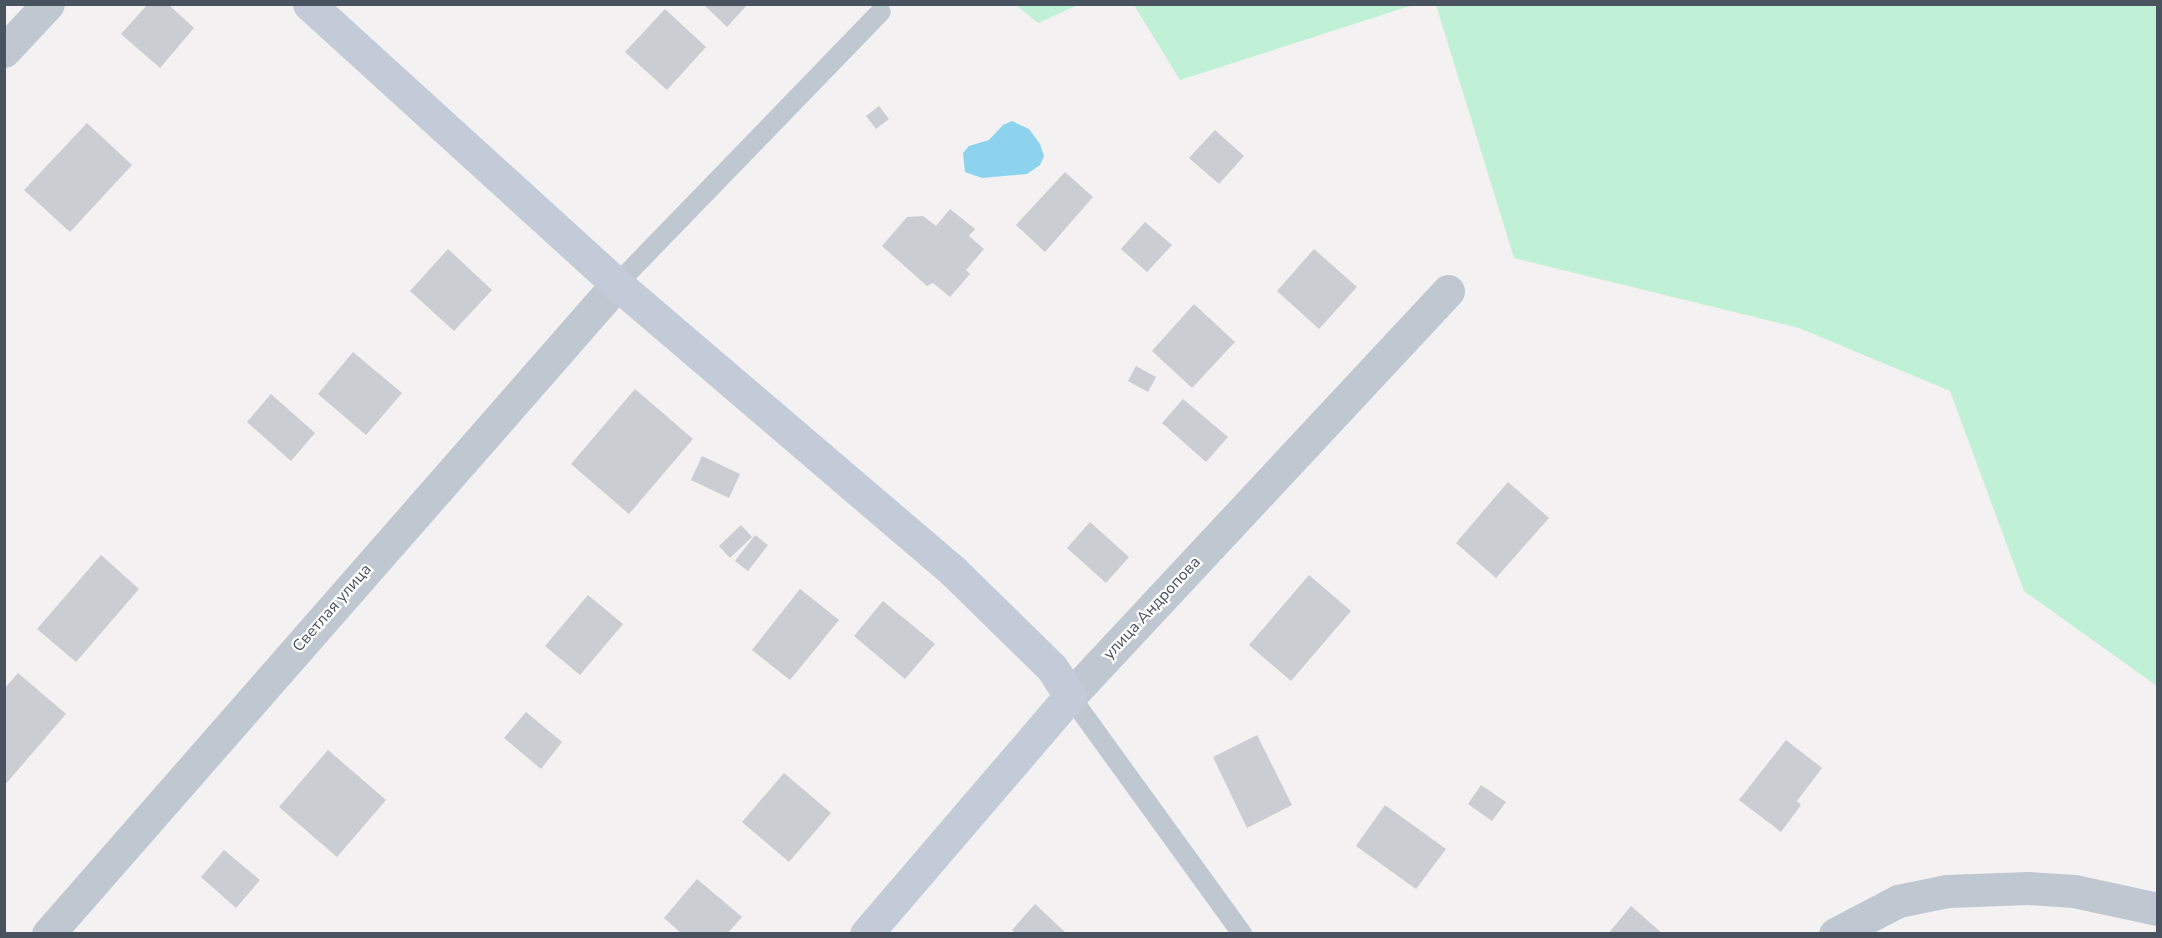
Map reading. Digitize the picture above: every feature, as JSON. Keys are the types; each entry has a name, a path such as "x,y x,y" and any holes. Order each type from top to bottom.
{"street":[{"path":"4,51 48,4"},
{"path":"309,4 617,284 953,571 1052,668 1070,696"},
{"name":"Светлая улица","path":"48,933 617,284"},
{"name":"улица Андропова","path":"866,933 1070,696 1448,291"},
{"path":"1835,933 1898,901 1947,891 2028,888 2074,891 2157,909"}],"lane":[{"path":"617,284 881,12"},
{"path":"1070,696 1242,933"}],"green space":[{"path":"1016,5 1078,5 1038,23"},
{"path":"1134,5 1413,5 1180,80"},
{"path":"1436,5 2157,5 2157,686 2024,591 1950,391 1799,328 1514,258"}],"water":[{"path":"1012,121 1029,129 1040,144 1044,156 1040,165 1027,174 982,178 965,172 963,153 969,146 989,140 1003,125"}],"building":[{"path":"148,4 168,4 194,28 160,68 121,34"},
{"path":"703,4 748,4 727,27"},
{"path":"665,9 706,47 667,90 625,52"},
{"path":"879,106 889,119 876,129 866,116"},
{"path":"87,123 132,165 70,232 24,190"},
{"path":"1215,130 1244,156 1219,184 1189,158"},
{"path":"1065,172 1093,197 1045,252 1016,225"},
{"path":"950,209 975,229 969,236 984,249 966,270 970,274 950,297 933,283 927,286 882,246 907,217 923,216 936,226"},
{"path":"1145,222 1172,245 1147,272 1121,249"},
{"path":"448,249 492,290 454,331 410,291"},
{"path":"1314,249 1357,287 1319,329 1277,291"},
{"path":"1194,304 1235,342 1192,388 1152,351"},
{"path":"353,352 402,393 366,435 318,394"},
{"path":"1136,366 1156,377 1148,392 1128,381"},
{"path":"635,389 693,439 629,514 571,464"},
{"path":"271,394 315,433 291,461 247,422"},
{"path":"1183,399 1228,437 1206,462 1162,423"},
{"path":"702,456 740,474 729,498 691,480"},
{"path":"1508,482 1549,518 1496,578 1456,543"},
{"path":"1090,522 1129,557 1106,583 1067,548"},
{"path":"741,525 752,537 730,558 719,546"},
{"path":"755,535 768,545 748,571 735,561"},
{"path":"101,555 139,589 76,662 37,629"},
{"path":"1309,575 1351,611 1291,681 1249,645"},
{"path":"800,589 839,620 790,680 752,650"},
{"path":"588,595 623,624 580,675 545,646"},
{"path":"883,601 935,644 905,679 854,636"},
{"path":"18,673 66,714 4,786 4,689"},
{"path":"526,712 562,742 541,769 504,738"},
{"path":"1257,735 1292,805 1247,828 1213,757"},
{"path":"1786,740 1822,768 1797,801 1801,805 1781,832 1739,800"},
{"path":"328,750 386,800 337,857 279,807"},
{"path":"784,773 831,813 789,862 742,822"},
{"path":"1481,785 1506,802 1492,821 1468,804"},
{"path":"1385,805 1446,849 1416,889 1356,846"},
{"path":"224,850 260,880 236,908 201,877"},
{"path":"697,879 742,917 727,934 682,934 664,918"},
{"path":"1035,904 1067,934 1016,934 1012,930"},
{"path":"1631,906 1663,934 1608,934"}]}
